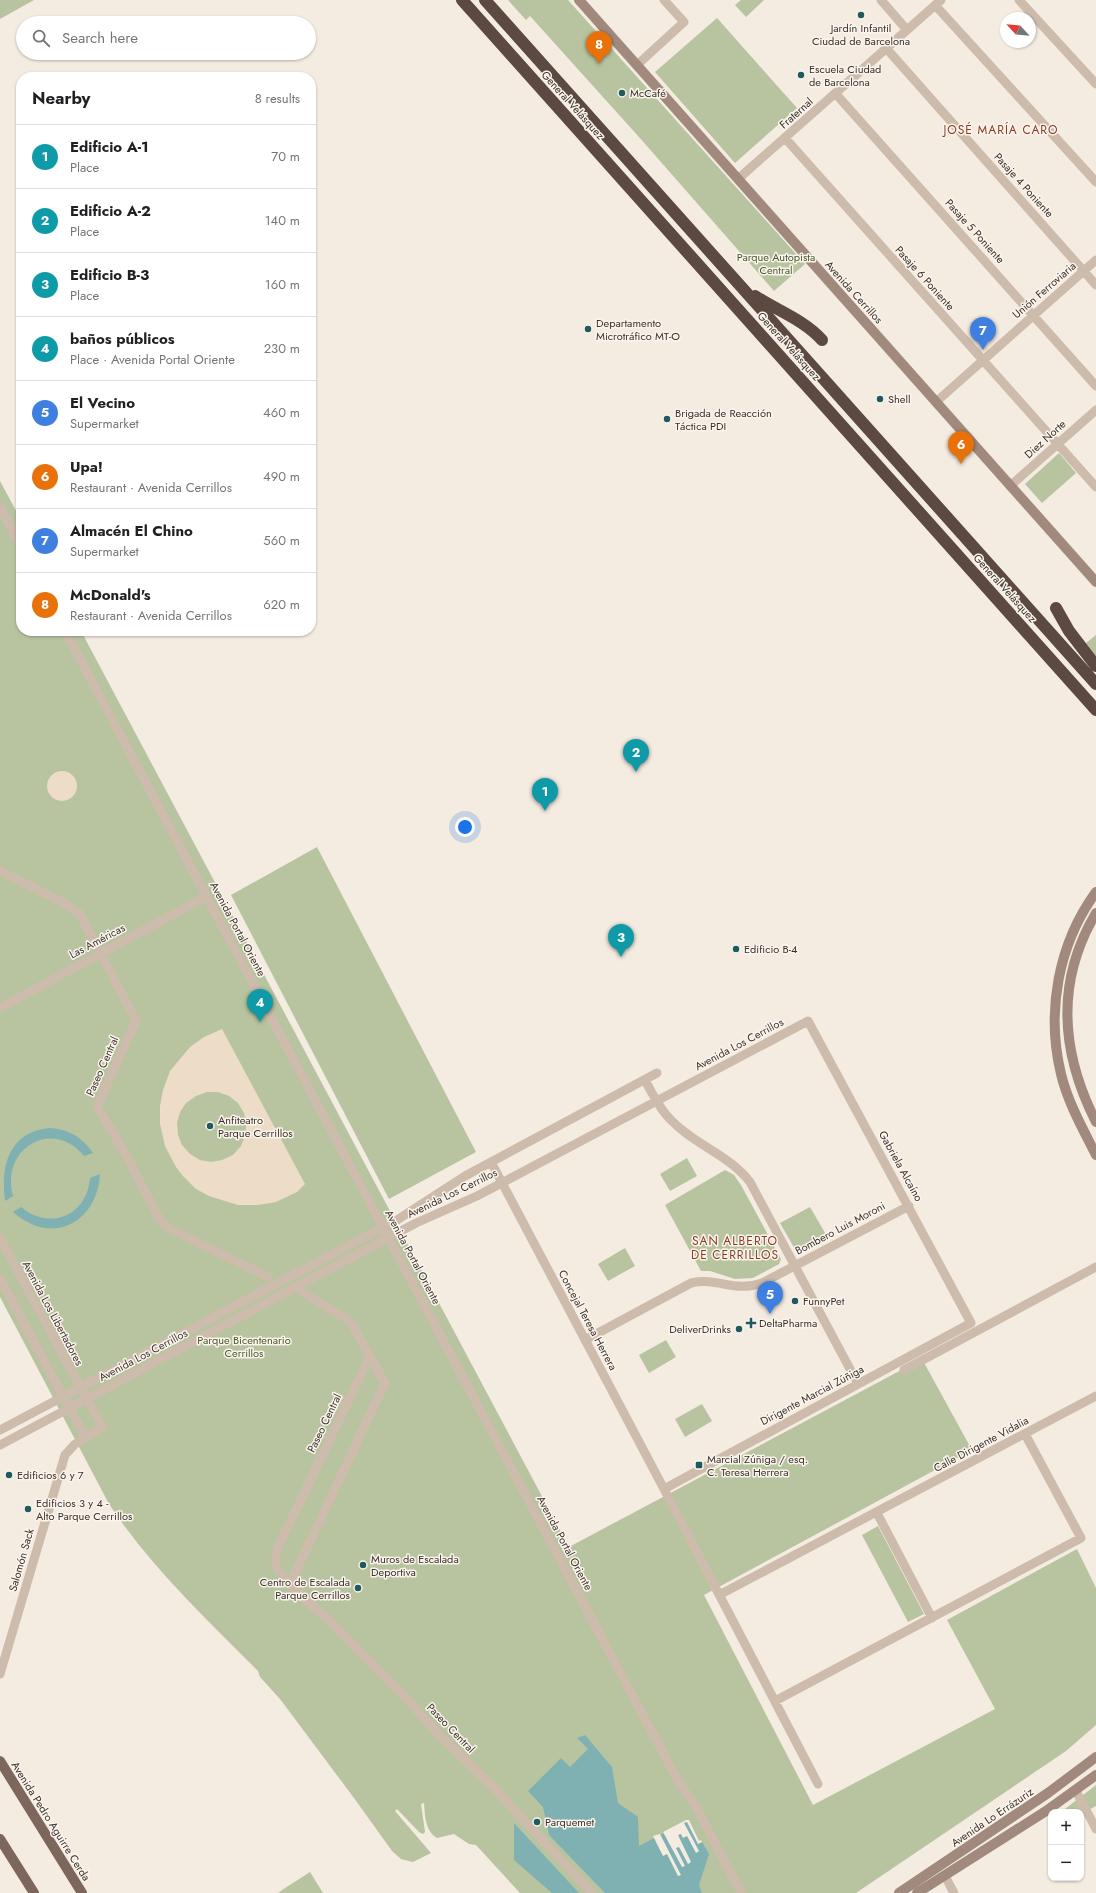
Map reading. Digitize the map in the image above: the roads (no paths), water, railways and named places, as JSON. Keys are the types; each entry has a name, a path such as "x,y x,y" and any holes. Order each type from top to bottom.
{"highway":[{"name":"General Velásquez","path":"462,0 1096,710"},
{"name":"General Velásquez","path":"485,0 1096,684"},
{"path":"740,285 773,307 806,325 822,340"},
{"path":"1056,608 1069,631 1096,666"}],"main road":[{"name":"Avenida Cerrillos","path":"579,0 1096,582"},
{"path":"1096,892 1076,927 1066,950 1058,980 1055,1023 1058,1059 1063,1080 1074,1111 1096,1155"},
{"path":"1096,913 1082,941 1073,971 1067,1016 1069,1044 1076,1074 1096,1122"},
{"name":"Avenida Lo Errázuriz","path":"899,1893 1048,1793 1096,1757"},
{"name":"Avenida Pedro Aguirre Cerda","path":"0,1761 82,1893"},
{"name":"Avenida Lo Errázuriz","path":"918,1893 1076,1791 1096,1775"},
{"path":"0,1839 34,1893"}],"street":[{"path":"637,65 684,22 664,0"},
{"path":"1019,0 1096,84"},
{"path":"884,1 907,30"},
{"path":"938,2 1096,182"},
{"name":"Fraternal","path":"738,179 938,2"},
{"name":"Pasaje 4 Poniente","path":"886,48 1096,285"},
{"name":"Pasaje 5 Poniente","path":"835,93 1096,386"},
{"name":"Pasaje 6 Poniente","path":"785,138 1096,487"},
{"name":"Unión Ferroviaria","path":"936,402 1096,260"},
{"name":"Diez Norte","path":"1010,486 1096,410"},
{"path":"0,507 16,537"},
{"name":"Avenida Portal Oriente","path":"68,636 678,1781 695,1805 740,1893"},
{"name":"Paseo Central","path":"0,871 76,910 84,920 136,1021 97,1106 162,1223 168,1228 268,1277"},
{"name":"Las Américas","path":"0,1008 207,896"},
{"name":"Avenida Los Cerrillos","path":"0,1445 389,1238 501,1183 808,1021"},
{"name":"Gabriela Alcaíno","path":"808,1021 971,1323"},
{"name":"Avenida Los Cerrillos","path":"0,1430 383,1228 417,1208 464,1176 657,1073"},
{"path":"645,1080 663,1112 679,1127 731,1162 742,1172 757,1193 858,1384"},
{"name":"Concejal Teresa Herrera","path":"491,1162 720,1595 818,1784"},
{"name":"Bombero Luis Moroni","path":"585,1340 691,1283 709,1281 734,1287 752,1287 909,1206"},
{"name":"Avenida Los Libertadores","path":"0,1238 101,1424"},
{"path":"904,1370 1096,1267"},
{"path":"0,1279 62,1397 85,1437"},
{"path":"290,1584 385,1383 370,1358 356,1329 350,1321 302,1292"},
{"name":"Dirigente Marcial Zúñiga","path":"664,1489 971,1323"},
{"name":"Paseo Central","path":"370,1358 278,1547 275,1560 278,1572 317,1611 324,1615 441,1737 493,1787 592,1893"},
{"name":"Calle Dirigente Vidalia","path":"720,1595 1096,1396"},
{"name":"Salomón Sack","path":"0,1674 62,1462 68,1450 85,1437 100,1429 101,1424"},
{"path":"775,1701 1081,1538 1025,1434"},
{"path":"877,1513 932,1618"},
{"path":"1076,1791 1092,1811 1096,1829"},
{"path":"945,1876 954,1893"}],"water":[{"path":"50,1128 63,1130 75,1135 85,1143 93,1153 84,1156 71,1145 58,1139 44,1139 32,1144 21,1152 14,1164 11,1179 13,1196 5,1201 4,1175 6,1163 11,1152 17,1143 25,1136 36,1131"},
{"path":"100,1174 97,1191 90,1206 81,1217 70,1224 56,1228 42,1227 28,1222 13,1212 21,1207 32,1214 44,1218 65,1216 82,1202 87,1191 90,1178"},
{"path":"585,1735 612,1767 618,1803 638,1817 639,1846 687,1821 698,1843 702,1842 709,1854 699,1885 702,1893 605,1893 549,1835 543,1807 528,1791 561,1758 570,1767 588,1749 577,1738"},
{"path":"514,1823 579,1893 552,1893 514,1860"}],"place":[{"name":"Jardín Infantil Ciudad de Barcelona","path":"861,15"},
{"name":"McDonald's","path":"599,64"},
{"name":"Escuela Ciudad de Barcelona","path":"801,75"},
{"name":"McCafé","path":"622,93"},
{"name":"Departamento Microtráfico MT-O","path":"588,329"},
{"name":"Almacén El Chino","path":"983,350"},
{"name":"Shell","path":"880,399"},
{"name":"Brigada de Reacción Táctica PDI","path":"667,419"},
{"name":"Upa!","path":"961,464"},
{"name":"Edificio A-2","path":"636,772"},
{"name":"Edificio A-1","path":"545,811"},
{"name":"Edificio B-4","path":"736,949"},
{"name":"Edificio B-3","path":"621,957"},
{"name":"baños públicos","path":"260,1022"},
{"name":"Anfiteatro Parque Cerrillos","path":"210,1126"},
{"name":"FunnyPet","path":"795,1301"},
{"name":"El Vecino","path":"770,1314"},
{"name":"DeltaPharma","path":"751,1323"},
{"name":"DeliverDrinks","path":"739,1329"},
{"name":"Marcial Zúñiga / esq. C. Teresa Herrera","path":"699,1465"},
{"name":"Edificios 6 y 7","path":"9,1475"},
{"name":"Edificios 3 y 4 - Alto Parque Cerrillos","path":"28,1509"},
{"name":"Muros de Escalada Deportiva","path":"363,1565"},
{"name":"Centro de Escalada Parque Cerrillos","path":"358,1588"},
{"name":"Parquemet","path":"537,1822"}],"district":[{"name":"JOSÉ MARÍA CARO","path":"1001,130"},
{"name":"SAN ALBERTO DE CERRILLOS","path":"735,1248"}],"park label":[{"name":"Parque Autopista Central","path":"776,263"},
{"name":"Parque Bicentenario Cerrillos","path":"244,1346"}]}
